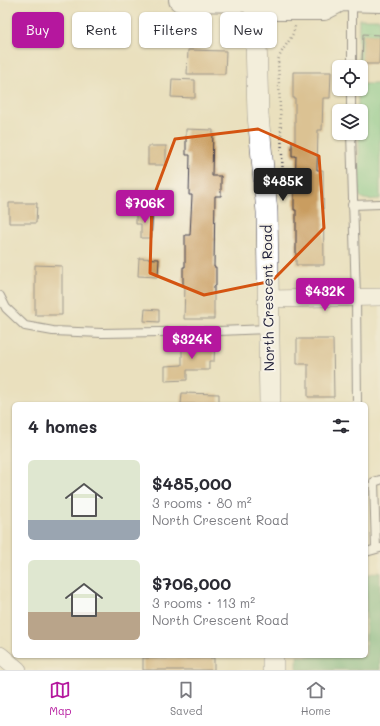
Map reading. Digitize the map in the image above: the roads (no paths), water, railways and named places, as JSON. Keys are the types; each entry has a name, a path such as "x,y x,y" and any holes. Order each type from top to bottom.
{"main road":[{"path":"180,0 255,1 273,9 324,8 341,0 380,1"}],"street":[{"name":"North Crescent Road","path":"255,1 258,115 267,212 270,402"},
{"path":"269,299 380,297"},
{"path":"0,654 18,670"},
{"path":"273,658 273,670"}],"lane":[{"path":"352,0 352,60"},
{"path":"351,140 356,297 357,402"},
{"path":"352,204 380,204"},
{"path":"0,296 6,308 26,326 53,331 102,333 269,329"},
{"path":"368,551 378,548 374,482 380,480"}]}
